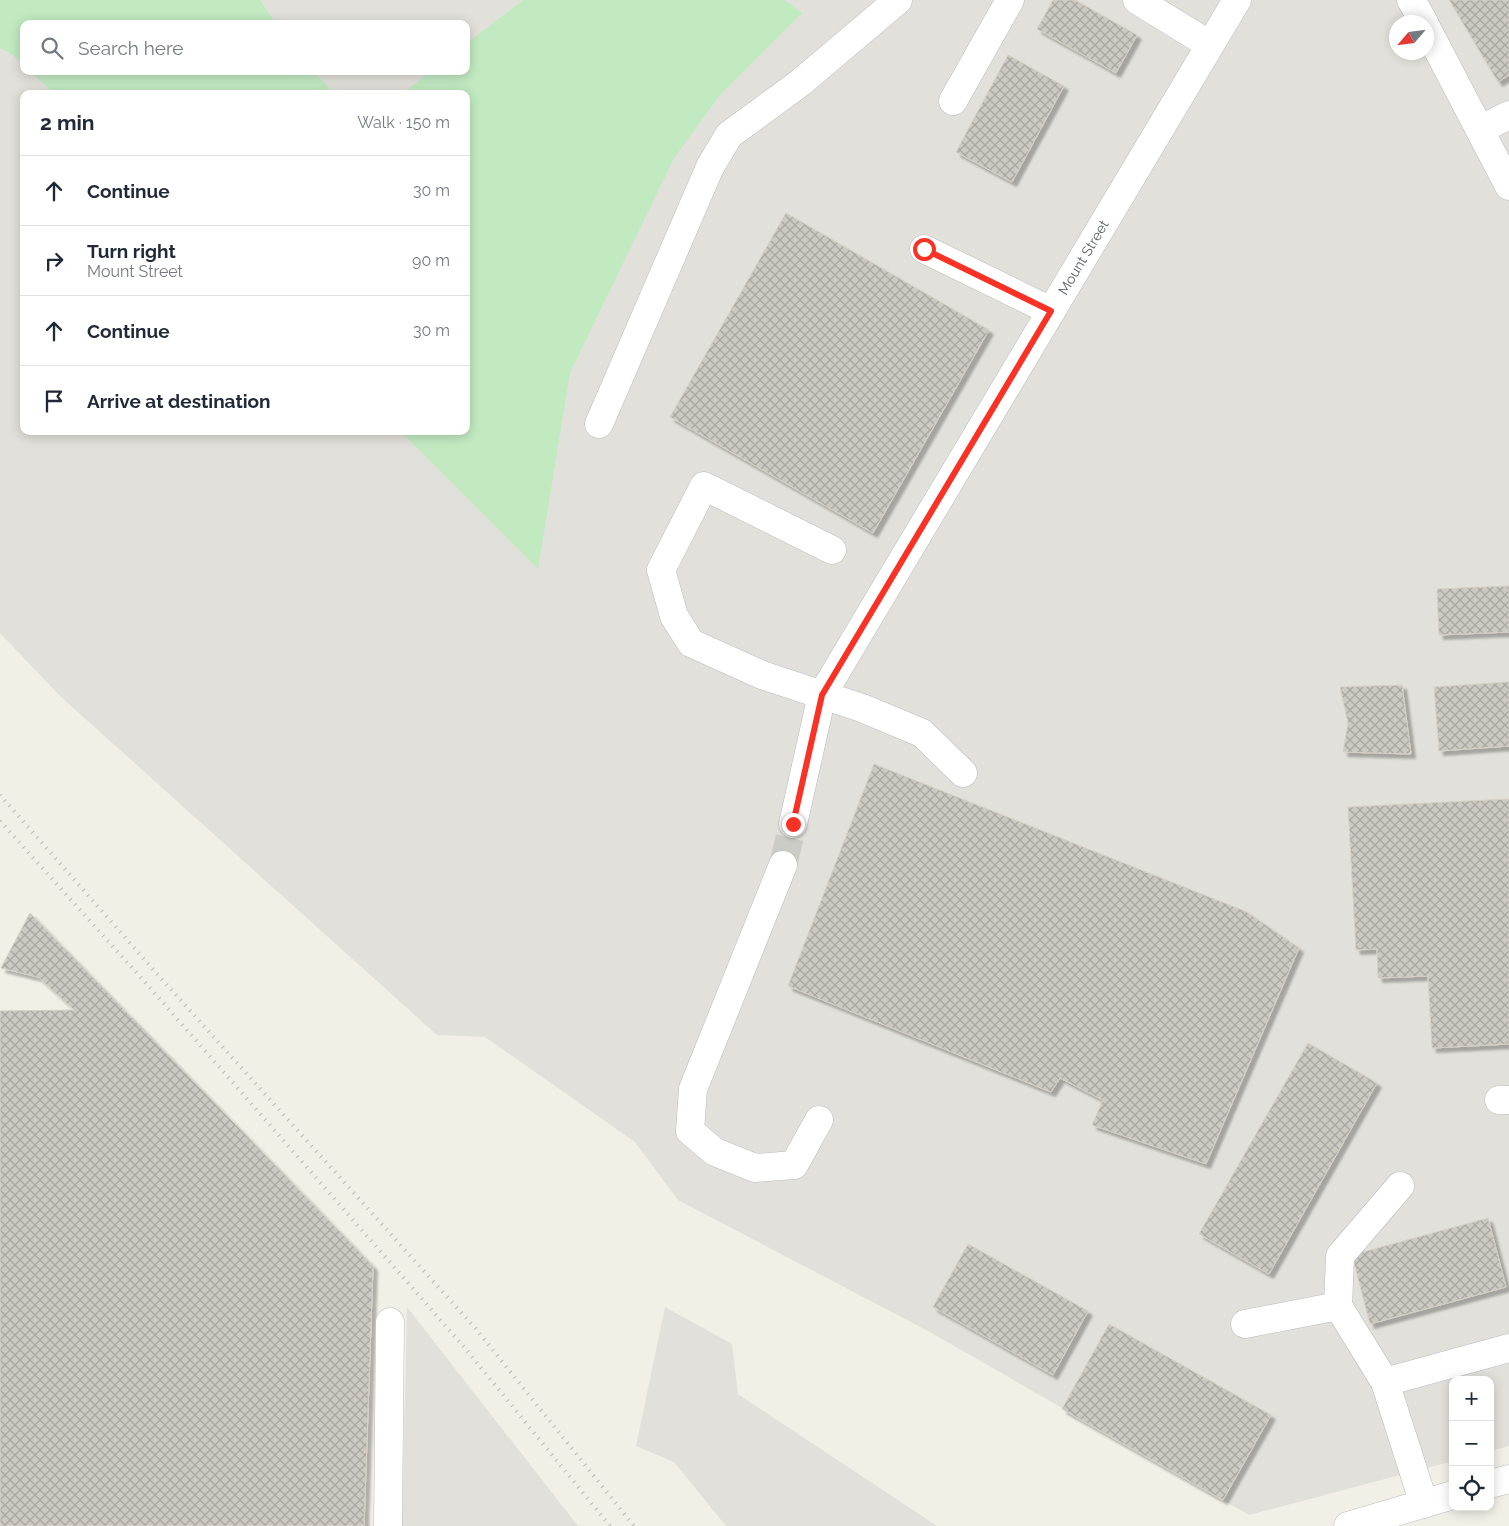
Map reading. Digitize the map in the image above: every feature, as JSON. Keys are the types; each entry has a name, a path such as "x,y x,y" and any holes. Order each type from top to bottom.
{"street":[{"path":"599,424 710,167 729,135 800,83 898,0"},
{"path":"954,101 1010,0"},
{"path":"1136,0 1210,44"},
{"name":"Mount Street","path":"793,824 822,695 1237,0"},
{"path":"1411,0 1420,15"},
{"path":"1434,42 1509,186"},
{"path":"1481,129 1509,115"},
{"path":"924,249 1051,311"},
{"path":"832,550 704,486 661,570 674,616 691,643 762,674 862,708 922,732 963,773"},
{"path":"783,865 693,1089 690,1131 715,1152 755,1168 794,1164 819,1120"},
{"path":"1400,1186 1340,1256 1338,1306 1386,1382 1424,1504"},
{"path":"1245,1324 1338,1306"},
{"path":"388,1526 390,1322"},
{"path":"1386,1382 1509,1348"},
{"path":"1494,1483 1509,1479"},
{"path":"1348,1526 1449,1496"}],"shaded area":[{"path":"0,0 1509,0 1509,1446 1494,1450 1494,1376 1449,1376 1449,1462 1249,1515 928,1331 678,1200 635,1142 485,1037 437,1035 60,696 0,633"},
{"path":"407,1307 578,1526 402,1526"},
{"path":"665,1307 732,1344 738,1394 937,1526 726,1526 674,1462 636,1446"}],"green space":[{"path":"0,0 260,0 273,20 20,20 20,62 0,48"},
{"path":"523,0 785,0 802,13 720,95 674,158 570,373 538,569 404,435 470,435 470,90 407,90 426,75 470,75 470,41"},
{"path":"34,75 317,75 331,90 51,90"}],"building":[{"path":"1053,0 1075,0 1137,35 1116,73 1037,29"},
{"path":"1449,0 1509,0 1509,75 1498,82"},
{"path":"1008,55 1064,86 1012,182 956,152"},
{"path":"786,213 989,330 873,533 670,417"},
{"path":"1509,586 1509,632 1439,635 1437,589"},
{"path":"1509,682 1509,746 1439,751 1434,687"},
{"path":"1402,685 1411,754 1343,752 1348,723 1340,687"},
{"path":"874,764 1247,912 1299,948 1206,1164 1092,1125 1103,1100 1060,1078 1051,1092 788,986"},
{"path":"1509,799 1509,1044 1432,1048 1428,976 1378,978 1377,949 1356,950 1348,807"},
{"path":"30,913 373,1266 364,1526 0,1526 0,1011 74,1010 38,977 1,968"},
{"path":"1308,1043 1377,1083 1269,1274 1199,1234"},
{"path":"1488,1218 1506,1287 1370,1324 1352,1255"},
{"path":"968,1244 1088,1311 1053,1375 933,1307"},
{"path":"1109,1324 1271,1415 1223,1500 1062,1409"}],"tunnel":[{"path":"783,865 793,824"}],"railway":[{"path":"0,795 158,975 476,1329 634,1526"},
{"path":"0,821 144,981 464,1347 610,1526"}],"route":[{"path":"793,824 822,695 1051,311 924,249"}]}
